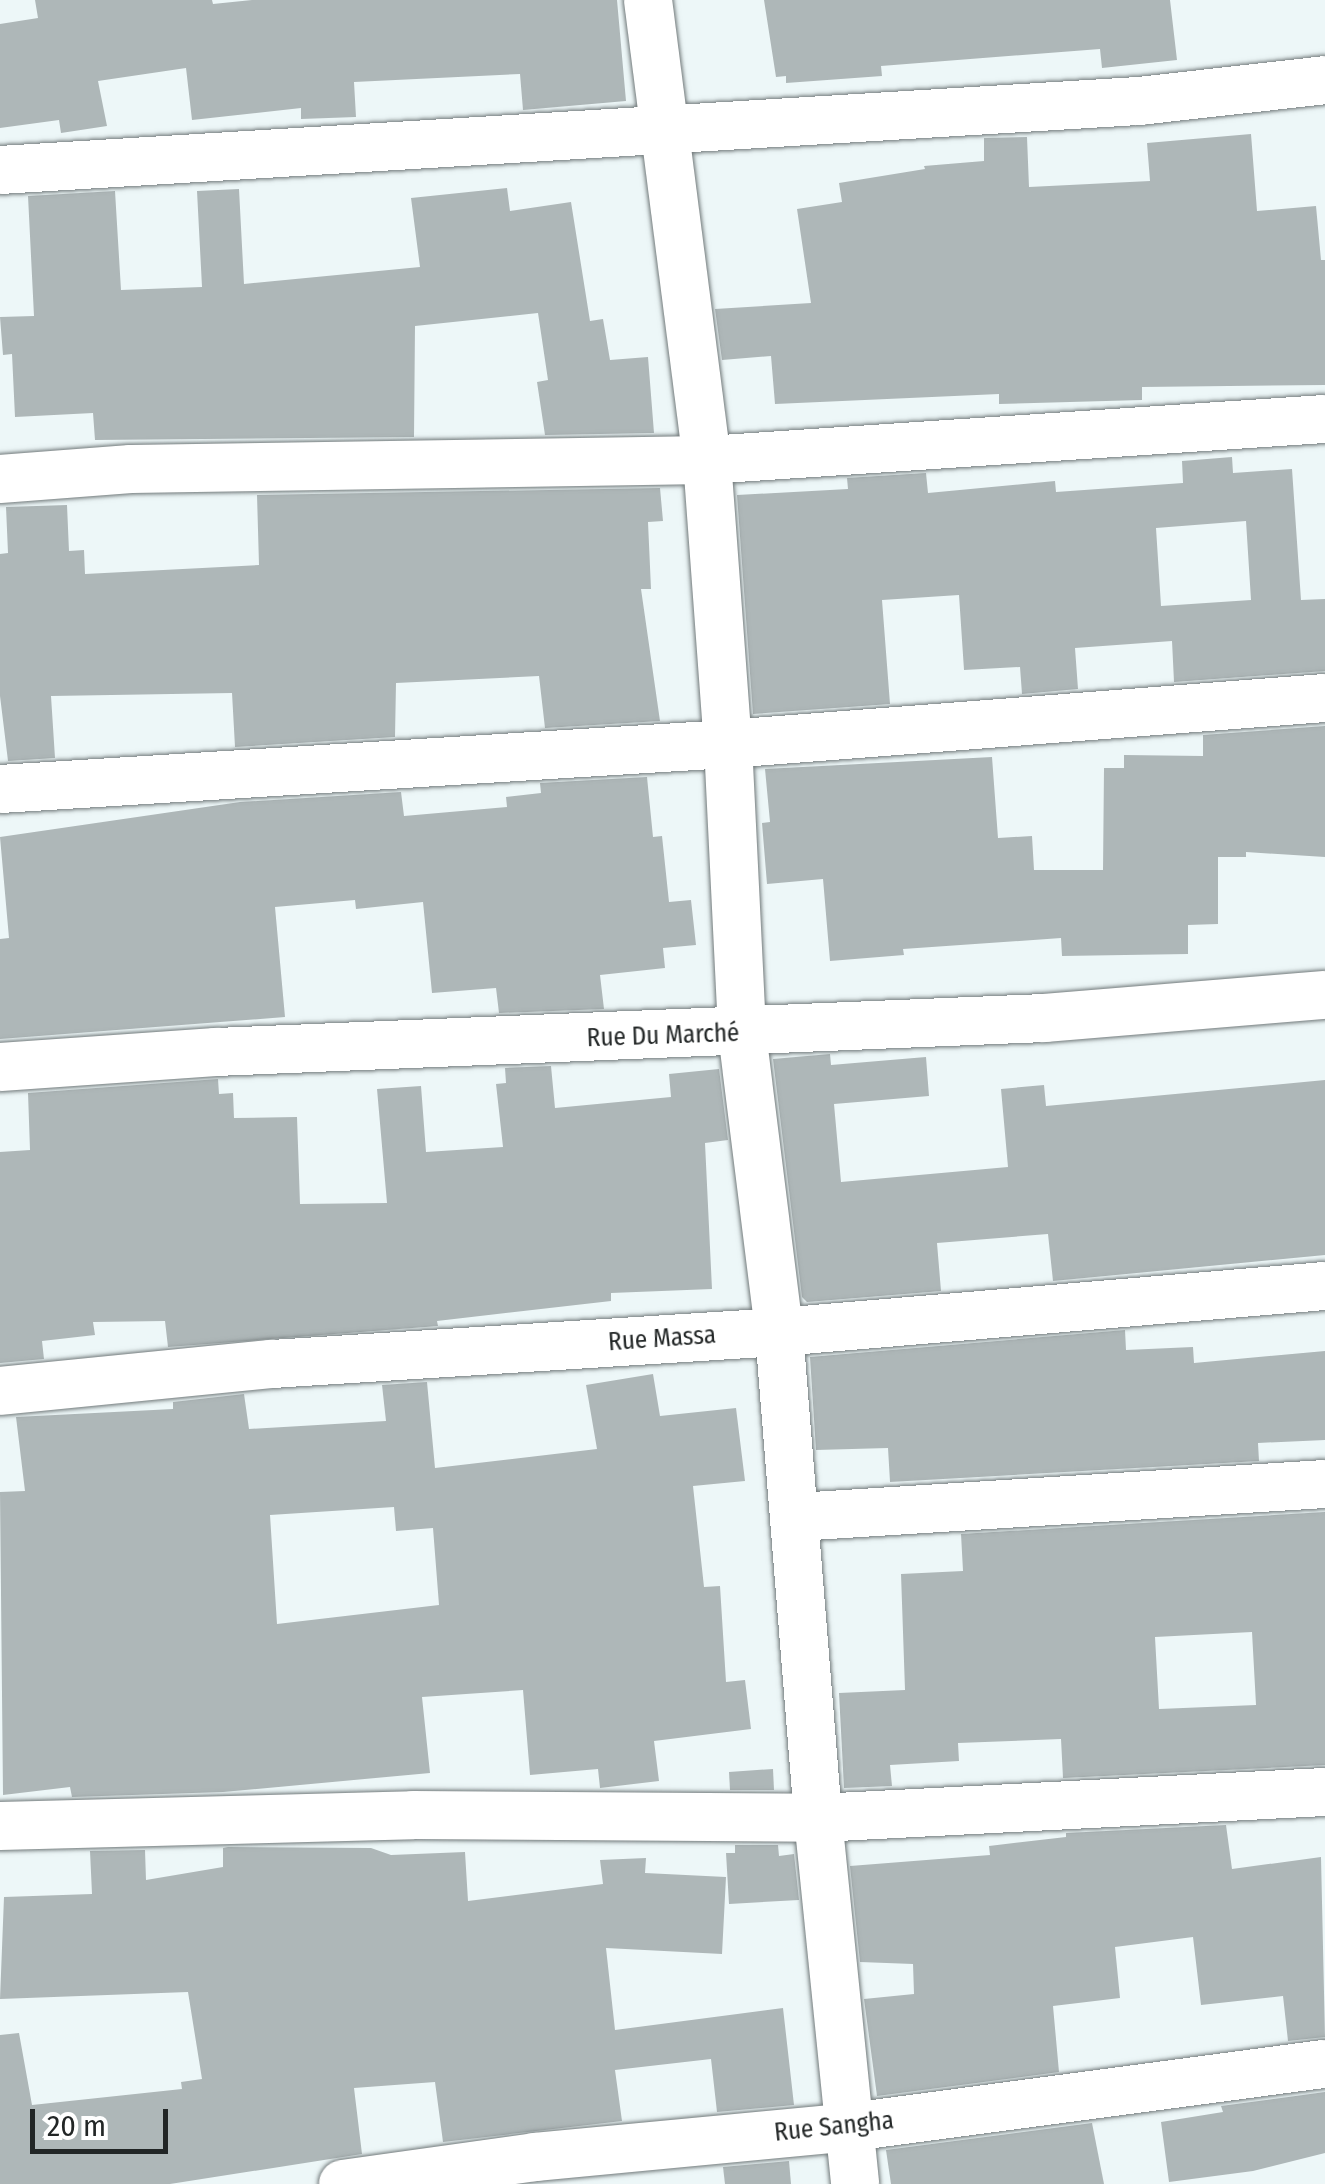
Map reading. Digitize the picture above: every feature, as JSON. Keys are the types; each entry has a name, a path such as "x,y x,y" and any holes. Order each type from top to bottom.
{"street":[{"path":"648,0 707,460 728,744 742,1033 779,1332 818,1818 855,2184"},
{"path":"0,170 1139,101 1325,80"},
{"path":"0,479 130,470 707,460 1325,419"},
{"path":"0,789 728,744 1325,698"},
{"name":"Rue Du Marché","path":"0,1067 216,1052 1044,1018 1325,995"},
{"name":"Rue Massa","path":"0,1391 272,1364 779,1332 1325,1286"},
{"path":"796,1517 1325,1484"},
{"path":"0,1826 412,1815 818,1818 1325,1792"},
{"name":"Rue Sangha","path":"343,2184 535,2157 851,2127 1325,2064"}],"building":[{"path":"35,0 212,0 213,4 252,0 617,0 626,101 523,110 520,74 354,82 356,117 301,119 301,108 192,120 186,68 98,81 107,126 61,133 59,120 0,128 0,24 38,18"},
{"path":"764,0 1170,0 1177,60 1102,68 1100,49 881,66 882,76 786,83 786,76 776,77"},
{"path":"1251,134 1257,211 1316,206 1321,260 1325,260 1325,385 1142,387 1142,400 999,404 999,394 775,404 771,356 722,360 715,309 811,303 797,209 842,202 839,183 925,169 924,166 984,161 984,138 1027,137 1029,187 1150,181 1147,143"},
{"path":"507,188 510,211 571,202 590,321 603,319 610,360 648,357 654,433 545,435 537,382 548,380 538,313 415,326 414,437 95,440 93,413 15,417 12,354 3,355 0,317 34,316 28,196 115,191 121,290 202,287 197,191 239,189 244,284 420,267 411,198"},
{"path":"1232,457 1233,473 1292,469 1301,600 1325,599 1325,671 1174,682 1172,641 1075,648 1078,689 1022,694 1020,667 964,670 959,595 882,600 890,704 753,714 737,495 848,489 847,478 926,473 928,493 1055,481 1056,492 1183,483 1182,461","holes":["1246,521 1251,600 1161,606 1156,528"]},
{"path":"660,488 663,521 648,522 651,589 641,589 660,721 545,728 539,676 396,683 395,737 235,747 232,693 51,696 55,758 8,761 0,696 0,554 8,553 6,507 67,505 69,551 84,550 85,574 259,565 257,495"},
{"path":"1325,726 1325,857 1246,852 1246,857 1218,857 1218,924 1188,925 1188,954 1062,956 1061,938 903,949 904,955 830,961 823,879 767,884 762,823 770,822 765,769 992,757 998,838 1032,836 1034,870 1103,870 1104,768 1124,768 1124,755 1203,756 1203,735"},
{"path":"647,777 653,837 662,836 669,902 691,900 696,945 663,948 665,968 600,975 604,1009 499,1013 496,988 432,993 423,902 356,909 355,900 275,907 285,1017 0,1039 0,939 9,938 0,837 240,802 401,792 404,816 507,807 506,797 541,793 540,783"},
{"path":"830,1054 831,1065 926,1057 929,1096 834,1104 841,1182 1008,1167 1001,1089 1044,1085 1046,1106 1325,1080 1325,1255 1053,1281 1048,1234 937,1243 941,1291 807,1302 802,1297 773,1059"},
{"path":"551,1066 555,1108 671,1097 669,1074 719,1069 728,1140 705,1143 712,1289 611,1293 611,1301 437,1321 438,1326 168,1347 165,1321 93,1322 95,1335 42,1341 44,1359 0,1363 0,1152 30,1150 28,1093 218,1079 219,1094 233,1093 234,1118 297,1117 300,1204 387,1203 377,1089 421,1086 426,1152 503,1147 496,1084 506,1083 505,1068"},
{"path":"1125,1330 1126,1350 1193,1347 1194,1363 1325,1351 1325,1440 1258,1443 1259,1461 890,1482 888,1448 816,1450 810,1357"},
{"path":"653,1374 660,1416 736,1408 745,1481 693,1486 704,1587 720,1586 726,1682 745,1680 751,1729 654,1741 659,1781 600,1788 598,1769 530,1775 523,1690 422,1697 430,1773 223,1792 72,1797 70,1787 3,1795 0,1492 25,1491 16,1417 173,1409 173,1402 244,1394 249,1429 386,1421 382,1385 427,1382 435,1468 597,1449 586,1385","holes":["394,1507 396,1531 433,1528 439,1605 277,1624 270,1515"]},
{"path":"1325,1512 1325,1765 1063,1778 1061,1739 958,1743 959,1761 890,1765 892,1786 844,1788 839,1693 905,1690 901,1574 963,1571 961,1534","holes":["1252,1632 1256,1705 1159,1709 1155,1637"]},
{"path":"773,1769 774,1790 730,1790 729,1772"},
{"path":"1226,1825 1232,1869 1321,1857 1325,2037 1288,2041 1283,1996 1201,2005 1193,1937 1115,1947 1120,1998 1053,2006 1059,2072 877,2096 864,1999 914,1994 913,1964 860,1962 850,1866 990,1855 989,1846 1066,1837 1066,1833"},
{"path":"735,1845 778,1845 779,1856 794,1854 799,1900 729,1904 726,1853 735,1853"},
{"path":"223,1848 371,1848 391,1855 465,1852 468,1901 603,1884 600,1860 646,1858 645,1873 726,1877 722,1954 606,1948 615,2030 783,2008 794,2105 717,2112 711,2059 615,2070 622,2121 443,2142 435,2082 354,2088 362,2154 170,2184 0,2184 0,2035 19,2033 32,2105 182,2089 181,2082 202,2079 188,1992 0,1999 4,1897 92,1894 90,1851 145,1850 146,1880 223,1867"},
{"path":"1325,2092 1325,2153 1253,2171 1169,2182 1161,2122 1223,2112 1221,2106"},
{"path":"1092,2123 1104,2184 891,2184 886,2150"},
{"path":"789,2161 791,2184 725,2184 723,2167"}]}
